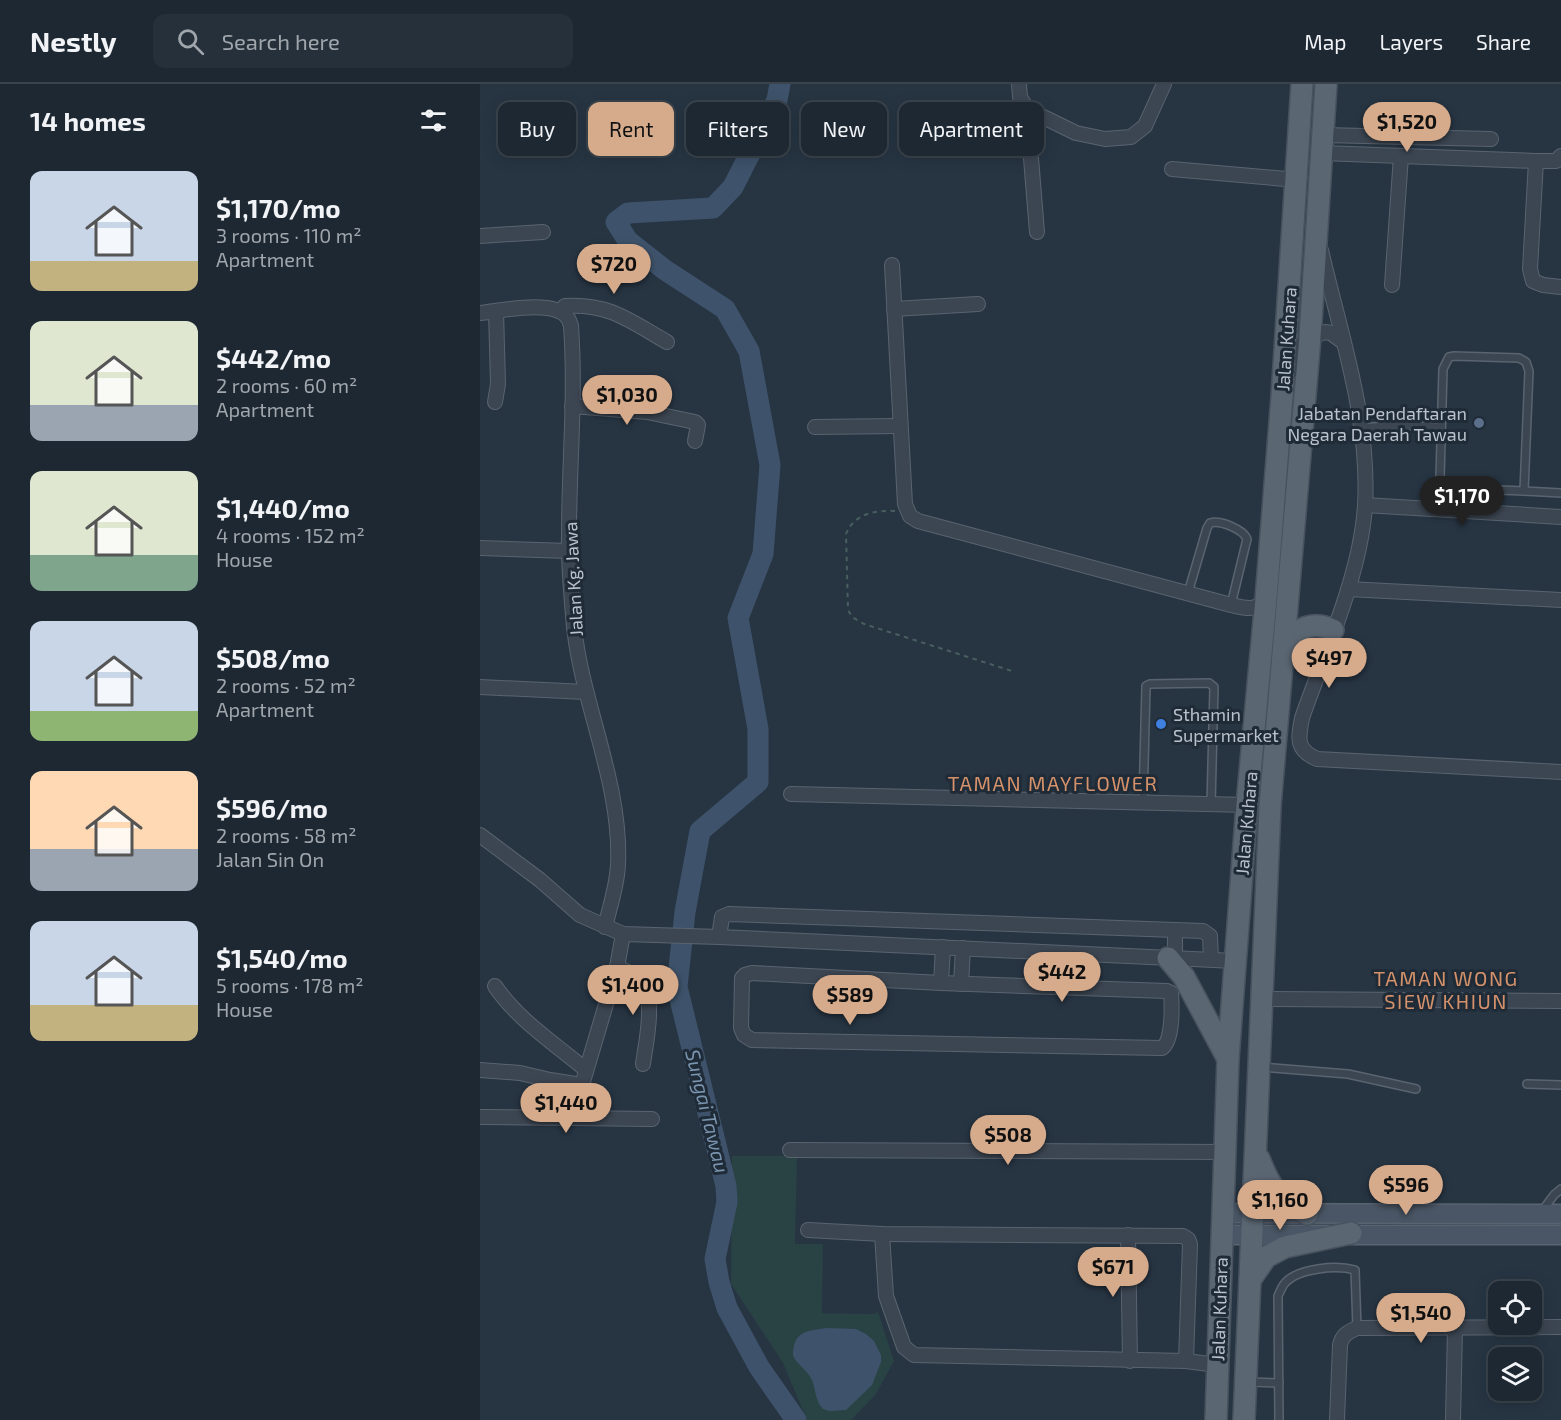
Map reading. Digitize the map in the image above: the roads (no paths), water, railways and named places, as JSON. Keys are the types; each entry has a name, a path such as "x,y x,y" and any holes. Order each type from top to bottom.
{"main road":[{"name":"Jalan Kuhara","path":"1216,1420 1228,1059 1282,397 1302,84"},
{"name":"Jalan Kuhara","path":"1244,1420 1274,754 1310,337 1326,84"},
{"path":"1285,646 1293,635 1313,625 1324,625 1333,630"},
{"path":"1235,961 1246,958 1253,944 1257,903 1266,897"},
{"path":"1171,958 1184,977 1228,1059"},
{"path":"1255,1150 1269,1184 1281,1199 1307,1214"},
{"path":"1223,1213 1561,1214"},
{"path":"1250,1280 1266,1257 1285,1247 1351,1233"},
{"path":"1222,1235 1351,1233 1561,1235"}],"street":[{"path":"1019,84 1023,102"},
{"path":"1044,117 1076,133 1105,139 1131,137 1145,126 1164,84"},
{"path":"1323,144 1491,139"},
{"path":"1323,144 1401,156 1536,161 1556,161 1561,156"},
{"path":"1030,156 1036,232"},
{"path":"1392,285 1401,156"},
{"path":"1536,161 1530,269 1533,281 1543,285 1561,287"},
{"path":"1173,169 1297,180"},
{"path":"1317,230 1362,429 1365,505 1358,554 1300,726 1300,745 1306,754 1317,759 1561,772"},
{"path":"480,236 543,232"},
{"path":"892,265 899,426 907,511 910,516 918,521 1231,605 1256,608 1266,599"},
{"path":"894,309 978,304"},
{"path":"480,312 546,307 560,312 565,306 582,305 610,310 667,342"},
{"path":"495,402 498,384 496,311"},
{"name":"Jalan Kg. Jawa","path":"560,312 567,317 571,326 572,406 568,551 574,627 586,692 613,807 617,838 618,865 615,890 605,927"},
{"path":"1282,397 1297,348 1310,337 1325,332 1331,333 1343,342"},
{"path":"572,406 647,412 695,422 698,425 695,441"},
{"path":"815,428 899,426"},
{"path":"1365,505 1561,517"},
{"path":"480,548 568,551"},
{"path":"1348,589 1561,600"},
{"path":"480,687 586,692"},
{"path":"791,794 1247,805"},
{"path":"480,835 540,880 580,915 623,934 718,936 1235,961"},
{"path":"718,936 722,917 729,914 1175,930 1208,932 1211,959"},
{"path":"865,918 865,944"},
{"path":"1171,958 1175,930"},
{"path":"580,1118 582,1084 617,967 623,934"},
{"path":"941,983 943,947"},
{"path":"961,984 963,948"},
{"path":"617,967 638,978 645,989 649,1008 643,1064"},
{"path":"752,973 941,983 1167,991 1171,993 1172,1001 1169,1040 1162,1047 752,1041 744,1035 741,1028 742,978 752,973"},
{"path":"495,986 502,997 586,1070"},
{"path":"1263,999 1561,1001"},
{"path":"480,1070 520,1072 550,1080 582,1084"},
{"path":"480,1117 652,1119"},
{"path":"790,1150 1226,1152"},
{"path":"808,1230 882,1234 1183,1236 1190,1244 1186,1361"},
{"path":"882,1234 886,1296 904,1347 914,1355 1186,1361 1217,1365"},
{"path":"1128,1235 1130,1361"},
{"path":"1337,1420 1341,1339 1346,1333 1357,1328 1561,1328"},
{"path":"1453,1420 1455,1328"}],"lane":[{"path":"1524,491 1529,371 1526,362 1519,358 1449,357 1443,369 1439,473 1447,487 1561,494"},
{"path":"1362,429 1396,425 1441,427"},
{"path":"1188,593 1207,528 1215,522 1242,531 1246,534 1247,539 1231,605"},
{"path":"1143,803 1146,686 1150,684 1209,683 1214,687 1211,805"},
{"path":"1259,1067 1348,1074 1416,1089"},
{"path":"1527,1084 1561,1084"},
{"path":"1540,1213 1561,1189"},
{"path":"1279,1420 1278,1296 1284,1284 1295,1275 1322,1269 1355,1270 1357,1328"},
{"path":"1245,1382 1280,1383"}],"water":[{"path":"827,1328 856,1329 866,1334 874,1341 881,1355 881,1362 872,1385 846,1410 830,1411 820,1406 812,1380 793,1356 798,1337 807,1332"}],"waterway":[{"name":"Sungai Tawau","path":"780,84 777,100 733,187 713,208 628,213 616,222 628,241 665,270 725,309 749,351 770,465 763,554 738,618 758,729 758,782 700,831 685,912 677,987 726,1186 727,1202 715,1259 719,1282 727,1308 759,1367 796,1420"}],"place":[{"name":"Jabatan Pendaftaran Negara Daerah Tawau","path":"1479,423"},
{"name":"Sthamin Supermarket","path":"1161,724"}],"district":[{"name":"TAMAN MAYFLOWER","path":"1053,783"},
{"name":"TAMAN WONG SIEW KHIUN","path":"1446,990"}]}
